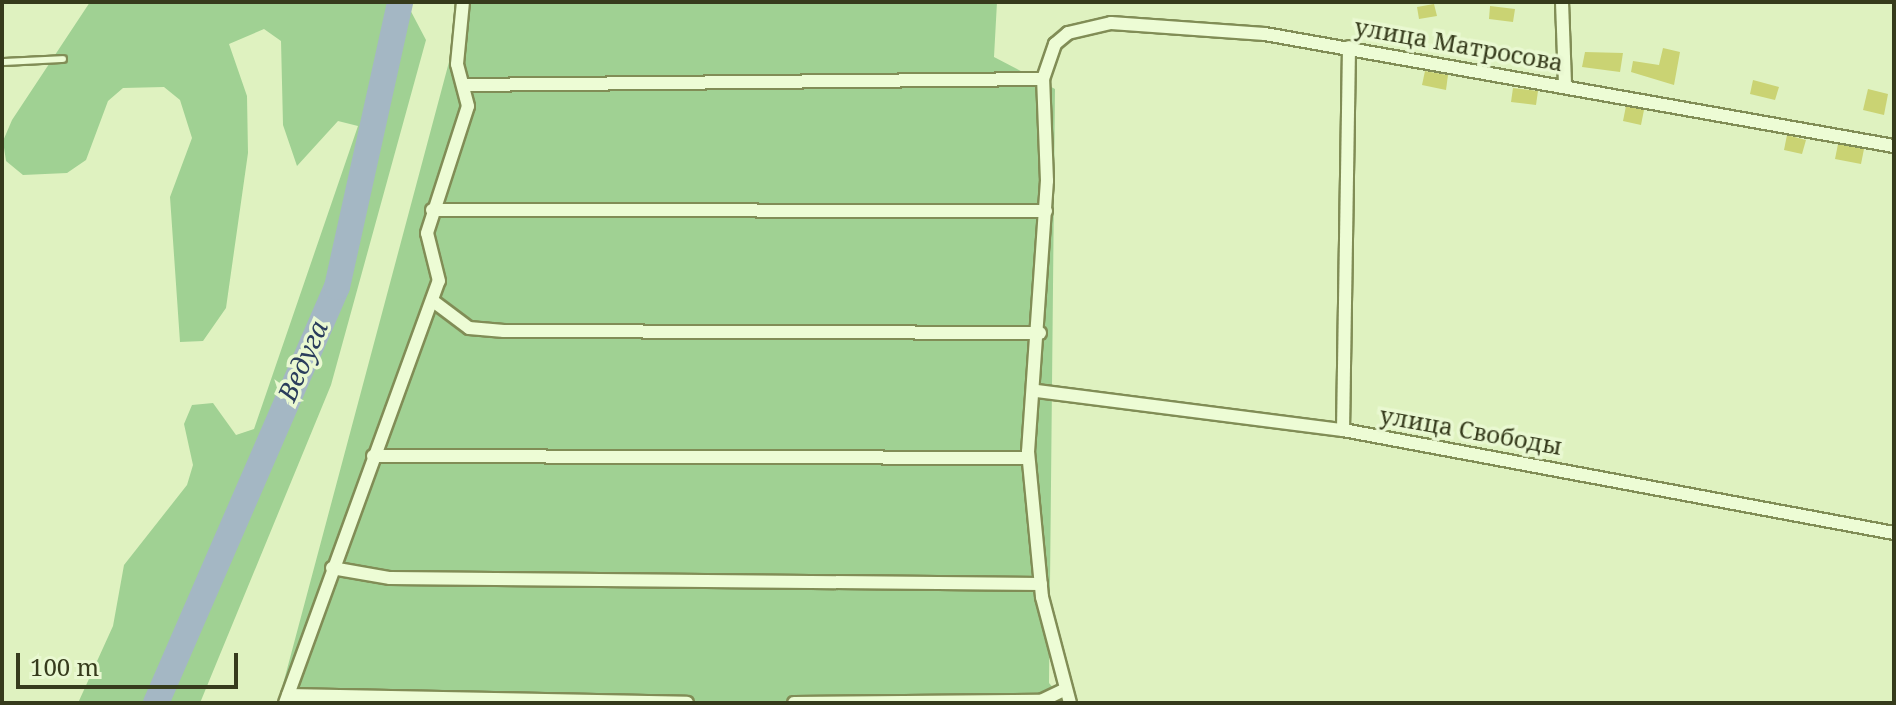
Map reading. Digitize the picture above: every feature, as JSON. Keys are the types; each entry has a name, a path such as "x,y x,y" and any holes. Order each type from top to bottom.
{"street":[{"path":"463,2 463,134 432,210 427,233 439,281 332,568 287,699 687,703"},
{"path":"1562,2 1565,84"},
{"name":"улица Матросова","path":"1043,79 1055,44 1068,33 1111,23 1349,47 1894,146"},
{"path":"1343,430 1349,47"},
{"path":"463,85 1043,79 1046,211 1037,391 1028,458 1041,584 1064,690 1070,703"},
{"path":"432,210 1046,211"},
{"path":"433,301 469,328 504,331 1040,333"},
{"name":"улица Свободы","path":"1037,391 1343,430 1894,533"},
{"path":"373,456 1028,458"},
{"path":"332,568 390,578 1041,584"},
{"path":"794,703 1041,701 1064,690"}],"lane":[{"path":"2,62 63,59"}],"green space":[{"path":"90,2 406,2 426,40 331,385 200,703 78,703 113,626 124,565 187,485 193,465 184,424 192,405 213,403 236,435 254,429 358,126 338,121 297,166 283,125 281,41 264,29 229,44 247,96 248,153 226,308 203,341 180,342 170,197 192,138 180,100 164,87 123,88 108,101 86,160 67,173 23,175 6,161 3,141 12,120"},
{"path":"465,2 997,2 994,57 1055,89 1049,683 1066,703 278,703"}],"building":[{"path":"1434,4 1437,16 1419,19 1417,7"},
{"path":"1490,6 1515,9 1513,22 1489,19"},
{"path":"1663,48 1680,52 1674,85 1631,72 1633,61 1659,65"},
{"path":"1585,52 1623,53 1620,72 1582,67"},
{"path":"1425,71 1448,75 1446,90 1422,85"},
{"path":"1753,80 1779,87 1775,100 1750,94"},
{"path":"1513,88 1538,91 1536,105 1511,102"},
{"path":"1868,89 1888,94 1884,115 1863,110"},
{"path":"1626,106 1644,110 1641,125 1623,121"},
{"path":"1787,135 1806,140 1802,154 1784,150"},
{"path":"1838,144 1864,149 1861,164 1835,159"}],"waterway":[{"name":"Ведуга","path":"156,703 337,287 400,2"}]}
